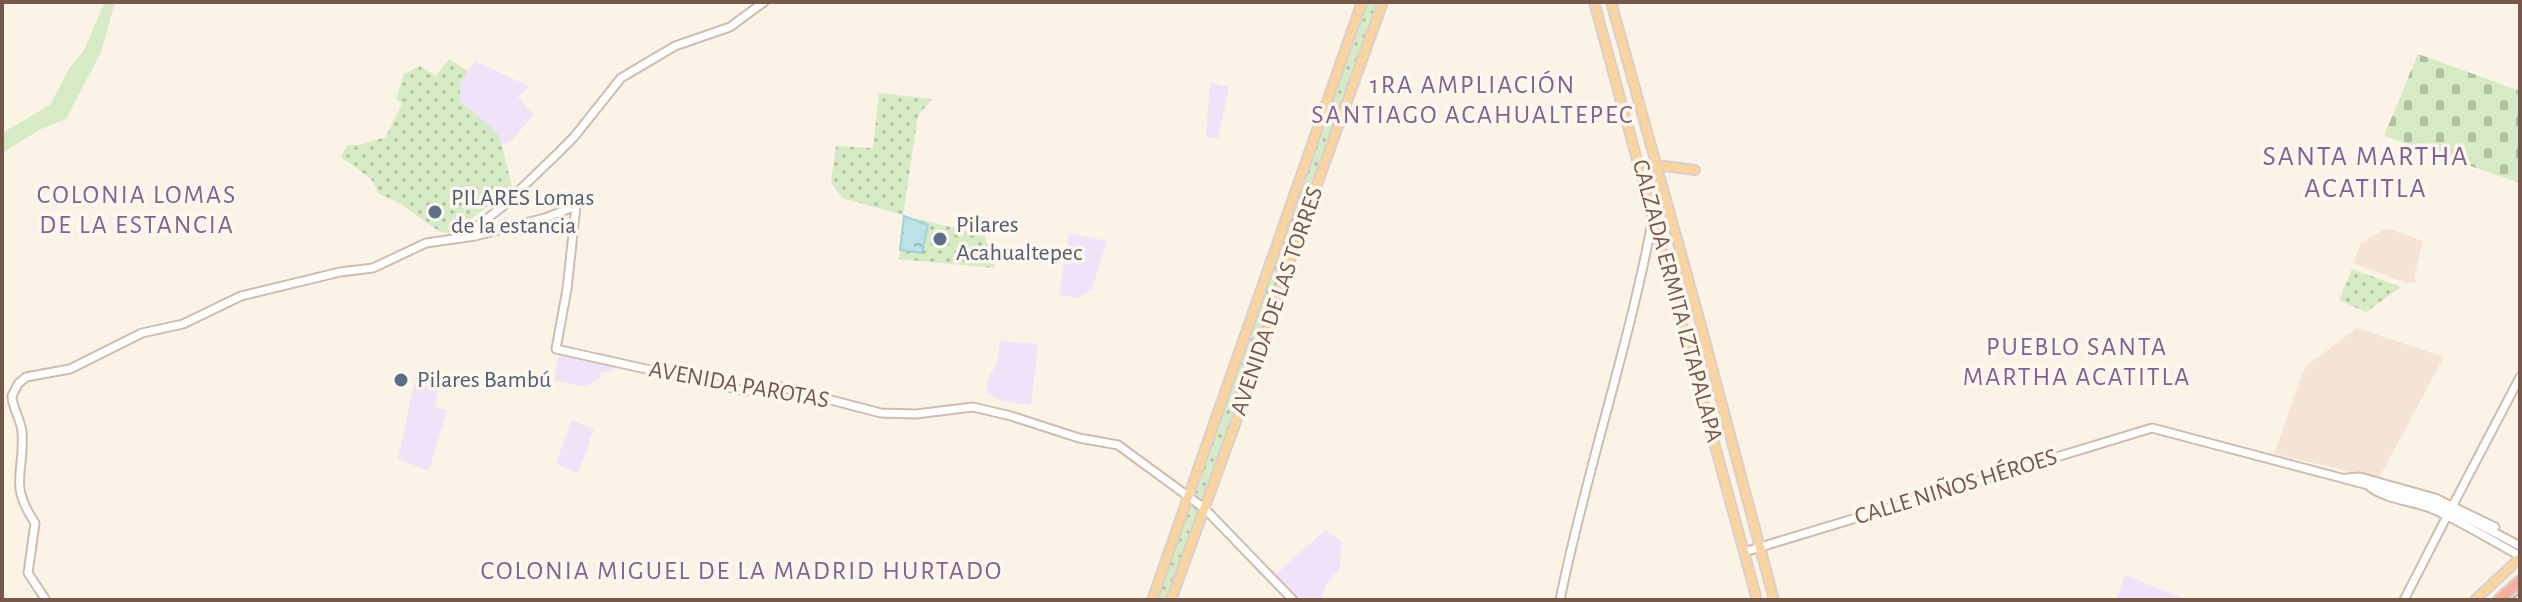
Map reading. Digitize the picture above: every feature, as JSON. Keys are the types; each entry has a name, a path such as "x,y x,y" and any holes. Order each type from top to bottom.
{"highway":[{"path":"2499,600 2520,581"}],"main road":[{"name":"AVENIDA DE LAS TORRES","path":"1152,600 1362,2"},
{"name":"AVENIDA DE LAS TORRES","path":"1171,600 1383,2"},
{"name":"CALZADA ERMITA IZTAPALAPA","path":"1594,2 1757,600"},
{"name":"CALZADA ERMITA IZTAPALAPA","path":"1611,2 1774,600"},
{"path":"1628,123 1644,119"},
{"path":"1656,165 1695,170"},
{"path":"1278,246 1293,251"},
{"path":"1666,270 1685,265"},
{"path":"2475,600 2520,557"}],"street":[{"path":"46,600 28,573 35,523 24,506 18,482 22,427 12,396 26,377 70,369 142,333 183,324 226,302 255,292 340,272 361,271 389,262 426,243 460,239 502,207 565,146 621,78 675,46 730,27 764,2"},
{"name":"AVENIDA PAROTAS","path":"460,239 545,218 576,206 567,289 556,349 745,391 781,387 881,413 916,414 973,407 1079,438 1118,445 1204,508 1293,600"},
{"path":"1560,600 1640,284 1653,217"},
{"path":"2453,505 2520,377"},
{"name":"CALLE NIÑOS HÉROES","path":"1744,552 2152,428 2347,478 2351,482 2369,483"},
{"path":"2369,483 2408,489 2453,505 2520,543"},
{"path":"2369,483 2453,511 2520,543"},
{"path":"2369,483 2378,492 2447,516 2520,557"},
{"path":"2404,600 2447,516"}],"shaded area":[{"path":"475,61 529,86 518,97 534,115 510,142 502,144 500,138 460,102 460,83"},
{"path":"1210,82 1229,87 1218,138 1206,137"},
{"path":"2387,228 2423,241 2415,273 2416,282 2406,283 2353,263 2361,243"},
{"path":"1069,233 1107,241 1092,289 1078,298 1059,295"},
{"path":"2357,328 2444,357 2379,478 2274,454 2305,367"},
{"path":"1000,341 1038,344 1031,405 1001,401 986,392 988,379 997,363"},
{"path":"559,354 615,364 612,371 601,373 600,378 585,387 554,380"},
{"path":"414,383 439,389 435,407 447,410 429,471 398,459"},
{"path":"571,420 594,429 578,473 556,464"},
{"path":"1325,530 1342,542 1340,568 1326,585 1321,598 1297,600 1275,575"},
{"path":"2125,575 2188,600 2116,600"}],"green space":[{"path":"105,2 115,2 101,52 66,119 41,129 2,153 2,133 50,105 68,70 83,52"},
{"path":"1365,2 1382,2 1291,247 1281,244"},
{"path":"2418,54 2520,91 2520,183 2384,136"},
{"path":"449,59 468,71 460,83 460,102 493,128 500,138 512,186 453,234 440,232 399,203 379,194 371,179 341,157 347,145 359,145 386,137 402,103 396,99 404,74 420,66 436,76"},
{"path":"879,93 932,99 918,116 903,215 842,198 831,182 836,146 873,148"},
{"path":"904,216 985,235 986,243 997,247 994,268 899,259"},
{"path":"1279,249 1290,254 1202,500 1192,494"},
{"path":"2352,269 2401,287 2366,312 2339,300"},
{"path":"1189,502 1200,509 1168,600 1154,600"}],"water":[{"path":"904,216 928,225 922,253 900,250"}],"railway":[{"path":"2511,600 2520,593"}],"place":[{"name":"PILARES Lomas de la estancia","path":"435,212"},
{"name":"Pilares Acahualtepec","path":"940,239"},
{"name":"Pilares Bambú","path":"401,380"}],"district":[{"name":"1RA AMPLIACIÓN SANTIAGO ACAHUALTEPEC","path":"1473,100"},
{"name":"SANTA MARTHA ACATITLA","path":"2366,173"},
{"name":"COLONIA LOMAS DE LA ESTANCIA","path":"137,210"},
{"name":"PUEBLO SANTA MARTHA ACATITLA","path":"2077,362"},
{"name":"COLONIA MIGUEL DE LA MADRID HURTADO","path":"742,571"}]}
